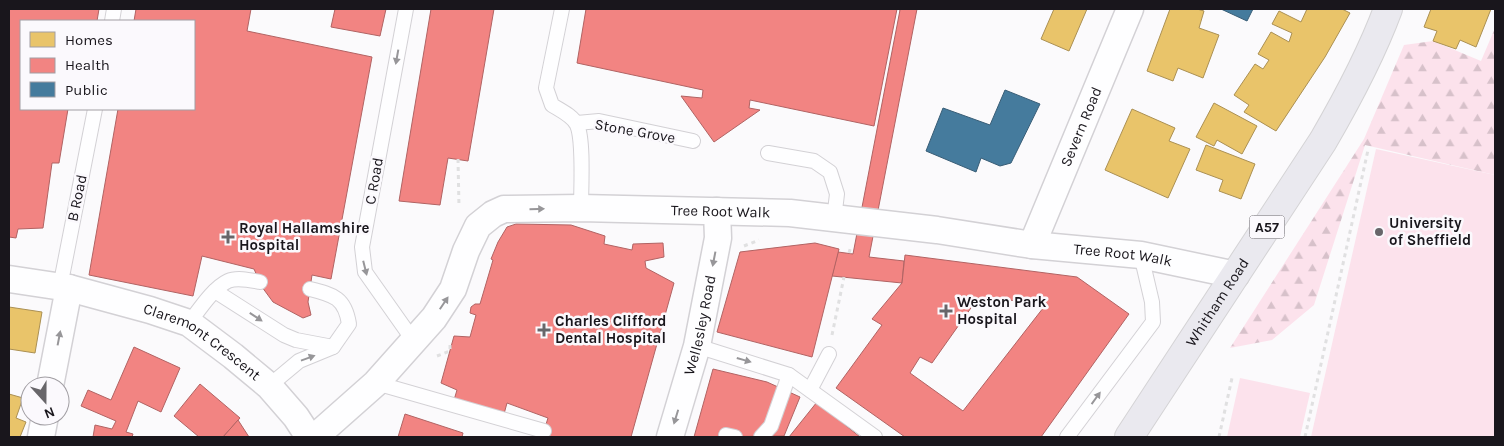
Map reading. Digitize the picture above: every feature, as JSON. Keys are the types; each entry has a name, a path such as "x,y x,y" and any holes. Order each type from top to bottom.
{"main road":[{"name":"Whitham Road","path":"1129,437 1318,149 1341,110 1378,36 1388,9"}],"street":[{"name":"Severn Road","path":"1032,245 1130,9"},
{"name":"Tree Root Walk","path":"315,437 376,383 412,340 434,318 453,289 466,251 478,226 504,209 581,208 790,213 937,230 1032,245 1141,255 1236,275"},
{"name":"Wellesley Road","path":"670,437 697,346 718,238 717,211"},
{"name":"Claremont Crescent","path":"9,279 64,288 150,310 189,323 269,386 296,417 309,437"},
{"path":"51,376 64,288"}],"lane":[{"name":"C Road","path":"406,9 362,247 364,272 412,340"},
{"name":"Stone Grove","path":"562,9 546,88 552,105 577,123 599,121 693,141"},
{"name":"B Road","path":"64,288 95,110"},
{"name":"Stone Grove","path":"577,123 580,138 581,208"},
{"path":"768,154 814,161 830,172 837,194 834,219"},
{"path":"1067,437 1153,322 1152,302 1141,255"},
{"path":"189,323 204,303 228,281 241,279 260,282"},
{"path":"269,386 299,361 333,347 348,324 346,310 335,296 310,289"},
{"path":"216,291 284,335 296,340 333,347"},
{"path":"697,346 789,375 875,437"},
{"path":"810,390 829,354"},
{"path":"761,437 771,426 789,375"},
{"path":"376,383 544,431"}],"path":[{"path":"1306,437 1368,150"},
{"path":"458,159 459,220 474,233"},
{"path":"739,248 767,237"},
{"path":"842,244 851,245 849,253"},
{"path":"829,354 844,277"},
{"path":"1219,437 1232,378"}],"green space":[{"path":"1495,28 1495,175 1365,145 1314,305 1272,340 1230,348 1364,139 1404,45 1433,41 1481,61"},
{"path":"1376,149 1495,175 1495,437 1311,437"},
{"path":"1240,378 1310,393 1300,437 1227,437"}],"building: Homes":[{"path":"1054,9 1087,9 1069,51 1041,39"},
{"path":"1170,9 1197,9 1204,11 1199,28 1219,35 1203,78 1178,68 1173,81 1147,71"},
{"path":"1307,9 1342,9 1350,13 1325,57 1276,131 1244,112 1249,105 1234,95 1255,64 1263,69 1269,60 1258,54 1271,32 1289,42 1292,33 1272,24 1279,11 1301,22"},
{"path":"1431,9 1491,9 1476,47 1460,40 1456,49 1433,41 1437,31 1424,27"},
{"path":"1214,103 1257,126 1242,154 1217,140 1214,146 1196,137"},
{"path":"1132,109 1175,128 1169,141 1190,149 1168,198 1105,170"},
{"path":"1206,145 1255,164 1241,199 1219,191 1223,180 1196,170"},
{"path":"9,307 42,312 35,353 9,349"},
{"path":"9,394 20,397 20,407 16,418 20,420 20,426 24,426 20,437 9,437"}],"building: Health":[{"path":"9,9 99,9 97,20 20,20 20,110 68,110 59,163 52,163 43,228 18,229 16,238 9,237"},
{"path":"136,9 251,9 247,31 372,57 331,279 312,275 308,302 311,315 303,318 273,302 262,287 254,269 202,256 193,296 89,275 118,110 195,110 195,20 134,20"},
{"path":"335,9 386,9 380,36 331,27"},
{"path":"431,9 494,9 468,161 448,158 440,205 399,201"},
{"path":"586,9 897,9 874,126 750,100 749,108 760,110 714,142 681,96 702,98 703,90 577,63"},
{"path":"897,9 917,9 869,257 904,261 902,283 832,276 838,252 853,254 900,10"},
{"path":"516,224 571,225 605,236 604,244 632,250 633,244 663,243 664,257 645,261 646,268 674,283 631,437 542,437 548,418 507,403 504,414 454,400 457,390 441,383 454,336 470,337 476,315 470,313 471,307 475,304 480,304 493,260 491,259 498,242 507,227"},
{"path":"815,243 839,249 812,357 717,332 740,252"},
{"path":"905,255 1077,277 1129,314 1041,437 905,437 836,388 882,325 872,319 902,283","holes":["978,298 1047,303 963,411 910,373 920,357 932,363"]},
{"path":"134,347 180,368 161,412 138,401 126,432 133,434 132,437 93,437 95,425 112,429 116,421 81,406 88,390 111,400"},
{"path":"713,369 767,382 800,397 784,436 694,437"},
{"path":"200,384 240,418 223,437 199,437 174,416"},
{"path":"817,402 860,437 789,437"},
{"path":"405,414 463,433 462,437 398,437"},
{"path":"238,420 249,437 223,437"}],"building: Public":[{"path":"1221,9 1253,9 1247,21"},
{"path":"1005,90 1040,104 1011,163 1000,166 981,158 976,172 926,151 943,108 990,125"}],"place":[{"name":"University of Sheffield","path":"1379,232"},
{"name":"Royal Hallamshire Hospital","path":"228,237"},
{"name":"Weston Park Hospital","path":"946,311"},
{"name":"Charles Clifford Dental Hospital","path":"544,330"}]}
